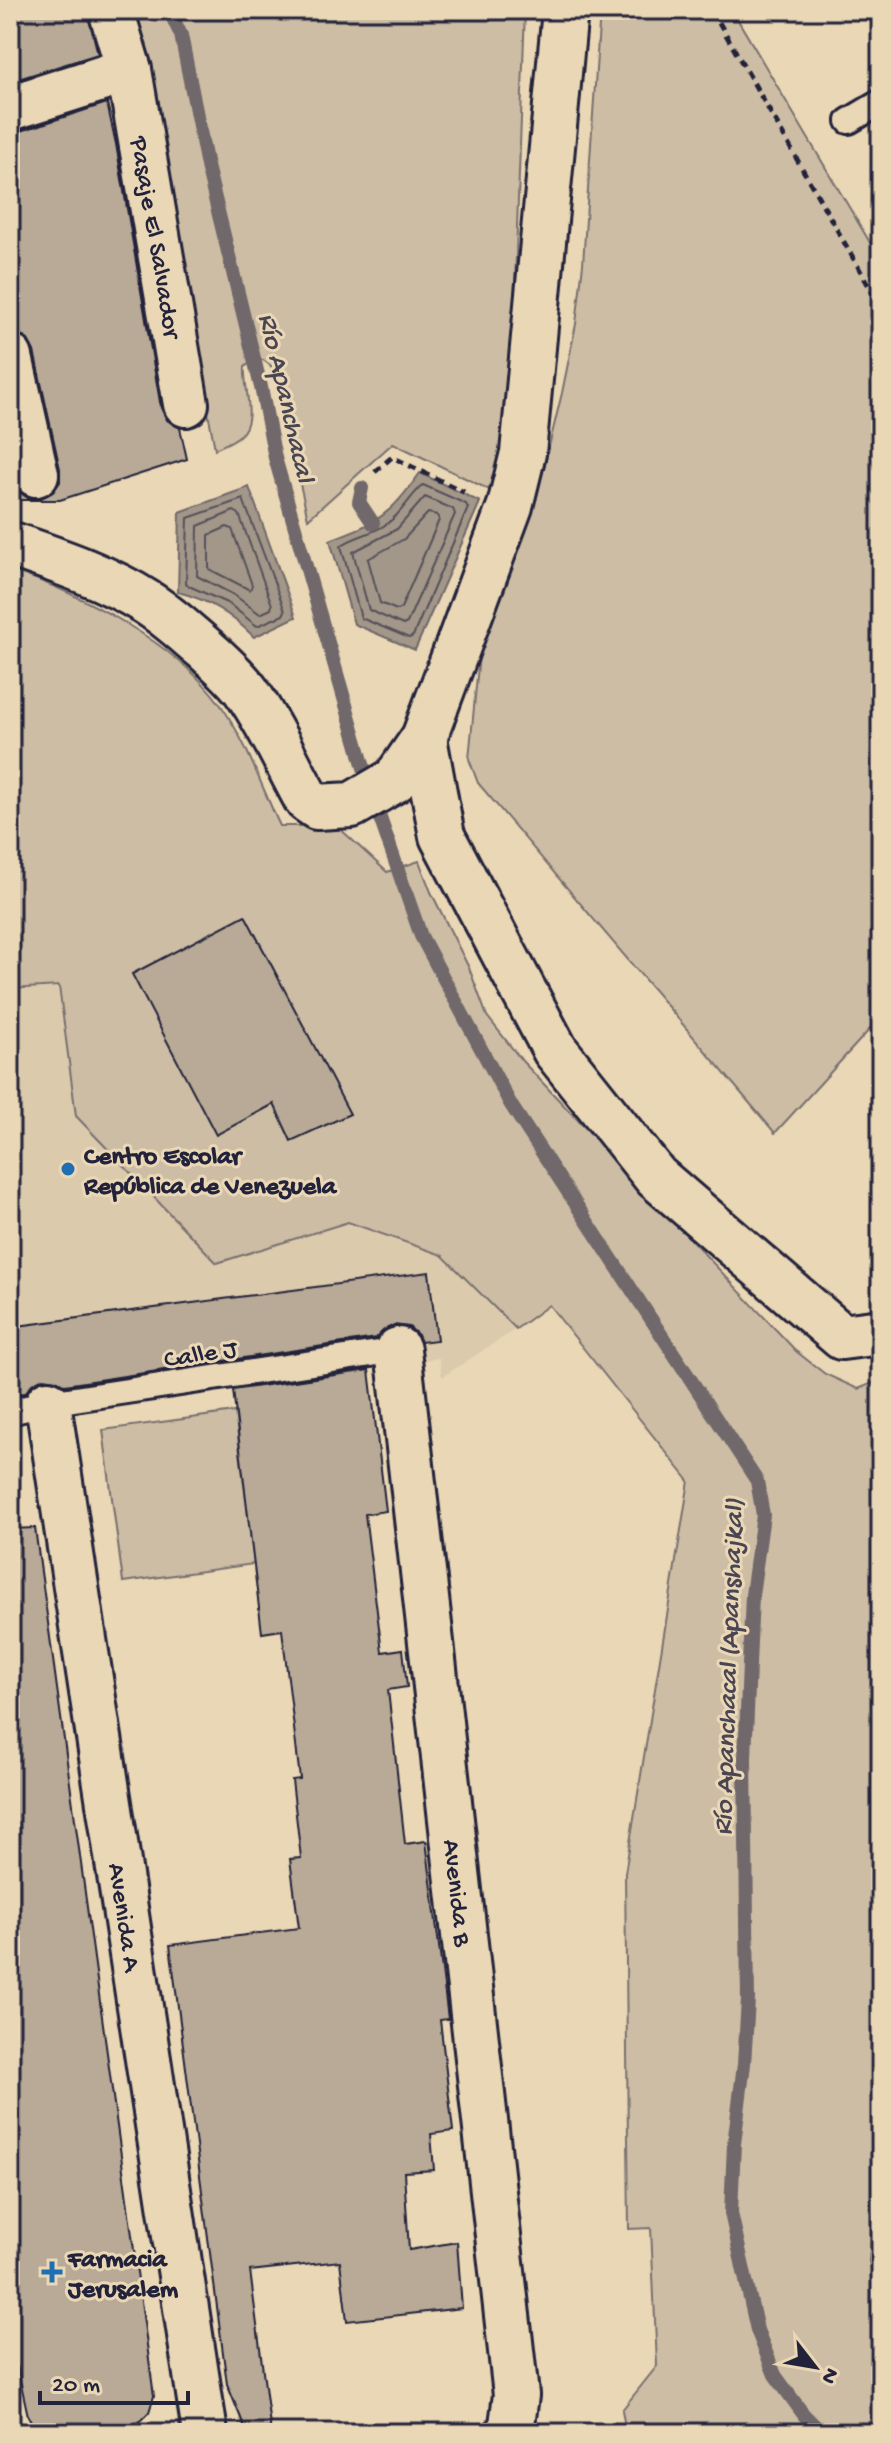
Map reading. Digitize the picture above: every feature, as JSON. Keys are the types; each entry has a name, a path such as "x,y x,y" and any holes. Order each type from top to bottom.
{"street":[{"name":"Pasaje El Salvador","path":"111,10 129,70 186,404"},
{"path":"10,544 122,589 147,602 174,622 233,674 245,689 264,718 307,800 317,807 352,805 395,780 424,738 510,506 523,453 565,10"},
{"path":"11,102 129,70"},
{"path":"10,357 36,474"},
{"path":"424,738 442,836 555,1050 656,1177 842,1337 881,1332"},
{"name":"Avenida B","path":"398,1350 514,2379 515,2411 508,2433"},
{"name":"Avenida A","path":"29,1407 205,2433"}],"lane":[{"path":"849,121 881,102"},
{"name":"Calle J","path":"29,1407 398,1350"}],"path":[{"path":"712,10 881,307"},
{"path":"375,472 392,457 424,472"}],"shaded area":[{"path":"127,10 525,10 509,444 500,495 393,443 308,519 275,374 263,360 251,362 245,367 249,413 245,430 215,449 139,47"},
{"path":"600,10 732,10 881,261 881,1017 775,1133 478,783 469,759 483,614 495,609 536,500 576,324 583,264"},
{"path":"10,570 66,592 125,623 153,641 201,682 220,704 238,733 280,826 337,826 387,872 419,861 469,968 487,1016 523,1062 797,1352 825,1374 858,1389 881,1380 881,2139 869,2262 881,2297 881,2433 626,2433 622,2410 657,2366 651,2228 629,2229 625,1873 689,1481 549,1305 516,1329 442,1255 348,1222 217,1263 76,1116 59,986 10,989"},
{"name":"Centro Escolar República de Venezuela","path":"59,986 76,1116 217,1263 348,1222 443,1255 516,1329 442,1377 439,1358 27,1413 10,1340 10,989"},
{"path":"235,1412 254,1564 123,1582 103,1430"},
{"path":"881,2139 881,2297 869,2262"}],"water":[{"path":"420,473 480,502 415,650 354,624 330,540 382,516"},
{"path":"249,487 296,617 254,637 219,609 178,592 180,512"}],"building":[{"path":"10,10 87,10 98,54 12,81"},
{"path":"107,103 161,408 167,420 180,428 187,459 60,500 10,500 10,472 18,491 28,498 41,498 53,492 60,482 60,469 34,351 28,340 18,333 10,333 10,132"},
{"path":"245,915 350,1114 291,1141 274,1104 216,1135 132,974"},
{"path":"429,1272 437,1340 421,1342 409,1327 394,1325 376,1338 65,1385 43,1378 32,1384 25,1393 10,1395 10,1327"},
{"path":"369,1370 386,1511 365,1514 382,1652 403,1649 407,1687 388,1690 405,1844 426,1841 448,2019 440,2020 453,2131 431,2134 434,2170 404,2172 409,2250 457,2242 462,2308 347,2321 340,2261 250,2271 271,2433 247,2433 227,2384 170,1945 299,1928 290,1859 301,1858 292,1780 300,1779 291,1703 282,1630 262,1633 233,1390"},
{"path":"35,1528 154,2396 149,2412 128,2433 38,2433 28,2416 10,2334 10,1529"}],"waterway":[{"name":"Río Apanchacal (Apanshajkal)","path":"169,10 181,35 207,166 261,387 275,458 371,792 421,936 511,1105 757,1481 763,1515 752,1595 745,1758 748,2000 734,2144 731,2213 757,2330 775,2375 804,2415 822,2433"},
{"path":"362,488 359,502 373,523"}],"place":[{"name":"Centro Escolar República de Venezuela","path":"68,1169"},
{"name":"Farmacia Jerusalem","path":"52,2272"}],"water label":[{"name":"Río Apanchacal","path":"289,397"}]}
